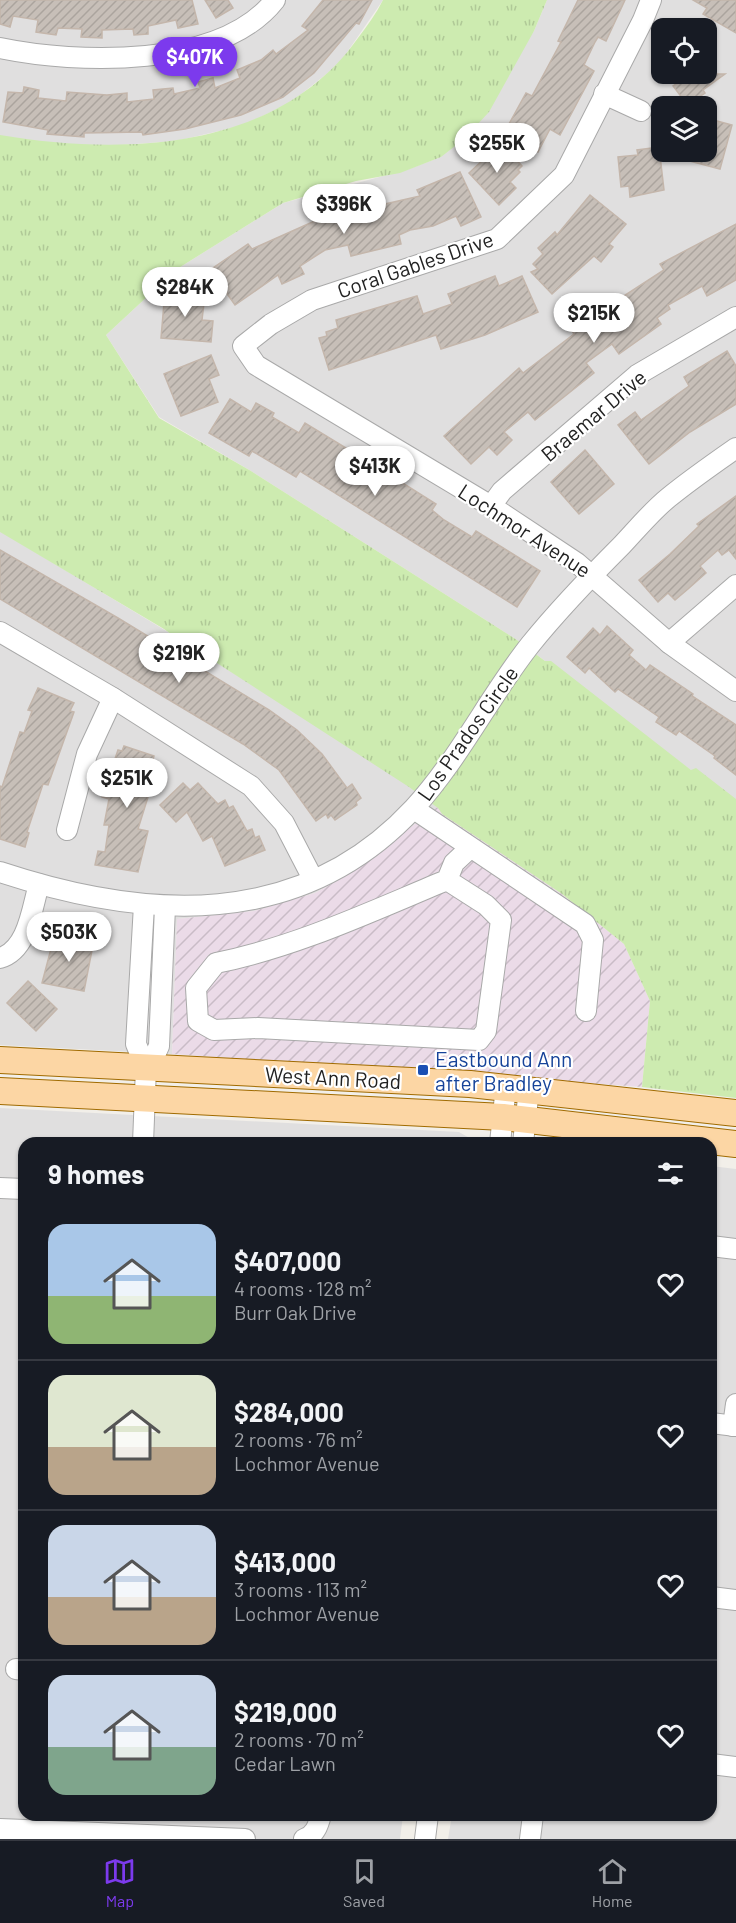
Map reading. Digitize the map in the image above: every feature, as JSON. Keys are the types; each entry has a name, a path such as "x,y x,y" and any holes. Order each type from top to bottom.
{"main road":[{"name":"West Ann Road","path":"0,1060 517,1088 736,1113"},
{"name":"West Ann Road","path":"0,1091 145,1099 651,1137"},
{"name":"West Ann Road","path":"717,1142 736,1144"}],"street":[{"path":"0,48 75,59 117,59 159,54 206,43 240,29 269,8 275,0"},
{"name":"Coral Gables Drive","path":"243,346 271,324 312,300 497,239 564,175 644,20 651,0"},
{"path":"604,94 641,111"},
{"name":"Braemar Drive","path":"491,506 502,491 637,375 736,317"},
{"name":"Lochmor Avenue","path":"243,346 256,365 491,506 593,574 669,643 736,691"},
{"name":"Los Prados Circle","path":"0,872 39,885 144,905 200,907 234,903 275,893 313,879 362,852 414,808 448,766 514,666 558,611 667,499 736,448"},
{"path":"669,643 736,585"},
{"path":"0,632 230,770 263,796 284,823 313,879"},
{"path":"67,831 87,754 113,698"},
{"path":"414,808 470,848 580,920 589,929 593,940 586,1011"},
{"path":"447,880 486,905 501,920 486,1031 479,1040 258,1028 214,1030 198,1021 196,988 216,963 248,957 347,921 447,880 454,863 470,848"},
{"path":"0,958 7,956 25,936 39,885"},
{"path":"143,1137 146,1068 136,1044 144,905"},
{"path":"146,1068 154,1058 159,1046 165,907"},
{"path":"506,1137 517,1126 517,1088"},
{"path":"0,1188 18,1189"},
{"path":"717,1247 736,1249"},
{"path":"717,1424 735,1426 736,1404"},
{"path":"717,1598 736,1600"},
{"path":"717,1765 736,1767"},
{"path":"307,1838 318,1828 320,1821"},
{"path":"425,1839 427,1821"},
{"path":"530,1839 532,1821"},
{"path":"0,1829 245,1839"}],"shaded area":[{"path":"0,0 383,0 339,64 290,103 241,126 176,141 95,147 24,143 0,136"},
{"path":"547,0 736,0 736,804 517,640 251,471 159,417 106,335 177,269 283,203 409,169 441,157 534,31"},
{"path":"0,531 183,641 414,788 437,807 351,873 315,893 254,911 177,919 172,1054 0,1045"},
{"path":"437,807 562,894 624,944 650,1001 642,1087 172,1054 177,919 254,911 315,893 351,873"},
{"path":"0,1108 459,1132 468,1137 18,1137 18,1821 402,1821 400,1839 0,1839"},
{"path":"717,1167 736,1169 736,1839 448,1839 451,1821 717,1821"}],"green space":[{"path":"383,0 547,0 534,31 489,112 464,139 441,157 400,173 356,181 283,203 177,269 106,335 159,418 251,471 517,640 545,661 551,661 691,770 696,768 736,799 736,1098 642,1087 650,1001 624,944 562,894 442,814 438,808 409,787 206,656 197,653 164,629 0,532 0,135 97,145 147,143 196,137 242,124 286,104 325,75 358,38"}],"building":[{"path":"0,0 192,0 198,24 178,28 176,20 148,26 148,34 134,35 133,29 102,30 102,38 81,37 82,29 58,28 56,35 36,32 38,20 13,16 10,27 0,24"},
{"path":"205,0 228,0 233,8 216,18"},
{"path":"323,0 372,0 359,24 356,23 314,73 283,97 241,115 185,129 143,135 142,132 84,133 84,137 47,134 48,130 3,122 8,92 23,93 24,87 39,90 38,98 66,101 67,92 107,95 127,93 127,102 154,99 153,90 173,88 174,94 200,88 198,82 213,78 215,88 240,78 237,70 261,60 273,50 276,54 308,30 302,26"},
{"path":"578,0 625,0 606,41 598,37 595,42 584,65 594,71 560,135 550,129 538,152 504,133 526,93 532,96 561,42 558,41"},
{"path":"693,0 736,0 736,33 717,22 717,18 710,18 703,14 707,8"},
{"path":"717,74 725,74 717,80"},
{"path":"676,84 711,84 703,90 705,93 700,96 681,96 673,86"},
{"path":"717,121 732,125 720,169 694,162 717,162"},
{"path":"501,143 522,166 518,170 520,172 510,182 516,188 499,205 469,173"},
{"path":"651,148 651,162 661,162 664,190 630,197 629,186 621,187 618,157 638,155 637,150"},
{"path":"460,172 481,217 461,226 456,216 433,226 410,230 399,235 401,244 351,256 348,245 325,250 300,266 304,274 282,284 278,275 235,305 210,270 248,244 252,249 317,220 316,213 361,202 363,209 420,196 417,190"},
{"path":"590,195 626,224 609,244 613,247 601,262 594,256 552,294 531,272 538,269 533,264 543,254 538,248 555,232 557,235"},
{"path":"736,224 736,280 707,296 702,286 668,305 670,309 657,318 661,324 619,354 612,344 586,363 594,373 535,420 528,412 504,432 512,440 497,455 489,447 471,464 444,436 519,368 523,373 574,334 569,326 607,300 610,305 664,270 660,264"},
{"path":"495,276 499,286 522,276 538,312 485,335 441,349 436,335 329,370 319,338 327,336 326,332 338,328 336,320 417,296 423,314 452,304 448,294"},
{"path":"165,291 205,295 202,320 213,321 211,342 161,338"},
{"path":"727,351 736,366 736,404 690,432 649,464 618,425 635,412 641,420 689,386 684,377"},
{"path":"211,355 219,375 209,379 218,402 181,416 164,374"},
{"path":"230,399 251,412 256,403 274,413 272,417 299,433 305,423 346,448 341,456 366,472 371,463 436,504 432,510 444,520 472,537 476,531 540,571 517,607 300,471 296,477 252,451 249,456 209,433"},
{"path":"585,450 614,484 579,514 551,482"},
{"path":"736,496 736,559 729,550 722,555 718,550 700,566 706,573 688,589 675,600 668,593 658,602 639,580 699,526 697,524"},
{"path":"0,550 118,618 269,710 297,730 322,754 347,788 352,784 361,798 356,802 357,805 335,820 331,815 328,818 326,814 316,821 279,770 243,744 0,599"},
{"path":"607,626 633,650 629,655 646,670 650,665 736,725 736,775 714,758 715,756 679,731 676,735 656,722 659,717 618,689 615,692 589,668 585,673 567,657 593,628 600,635"},
{"path":"38,688 74,703 70,711 74,712 48,785 43,784 27,832 29,833 25,847 0,839 0,786 2,787 20,732 24,733 32,711 28,710"},
{"path":"124,746 154,756 152,763 158,765 138,829 148,831 138,872 95,865 98,851 105,852 109,825 104,825 109,799 102,797 118,750 122,751"},
{"path":"183,783 190,790 198,783 218,804 225,800 229,808 233,806 247,831 252,829 255,838 259,836 265,850 225,866 212,836 203,841 187,812 176,822 160,805"},
{"path":"63,934 94,940 84,991 42,983 53,941 61,942"},
{"path":"28,981 57,1009 36,1031 7,1003"}],"place":[{"name":"Eastbound Ann after Bradley","path":"423,1070"}]}
